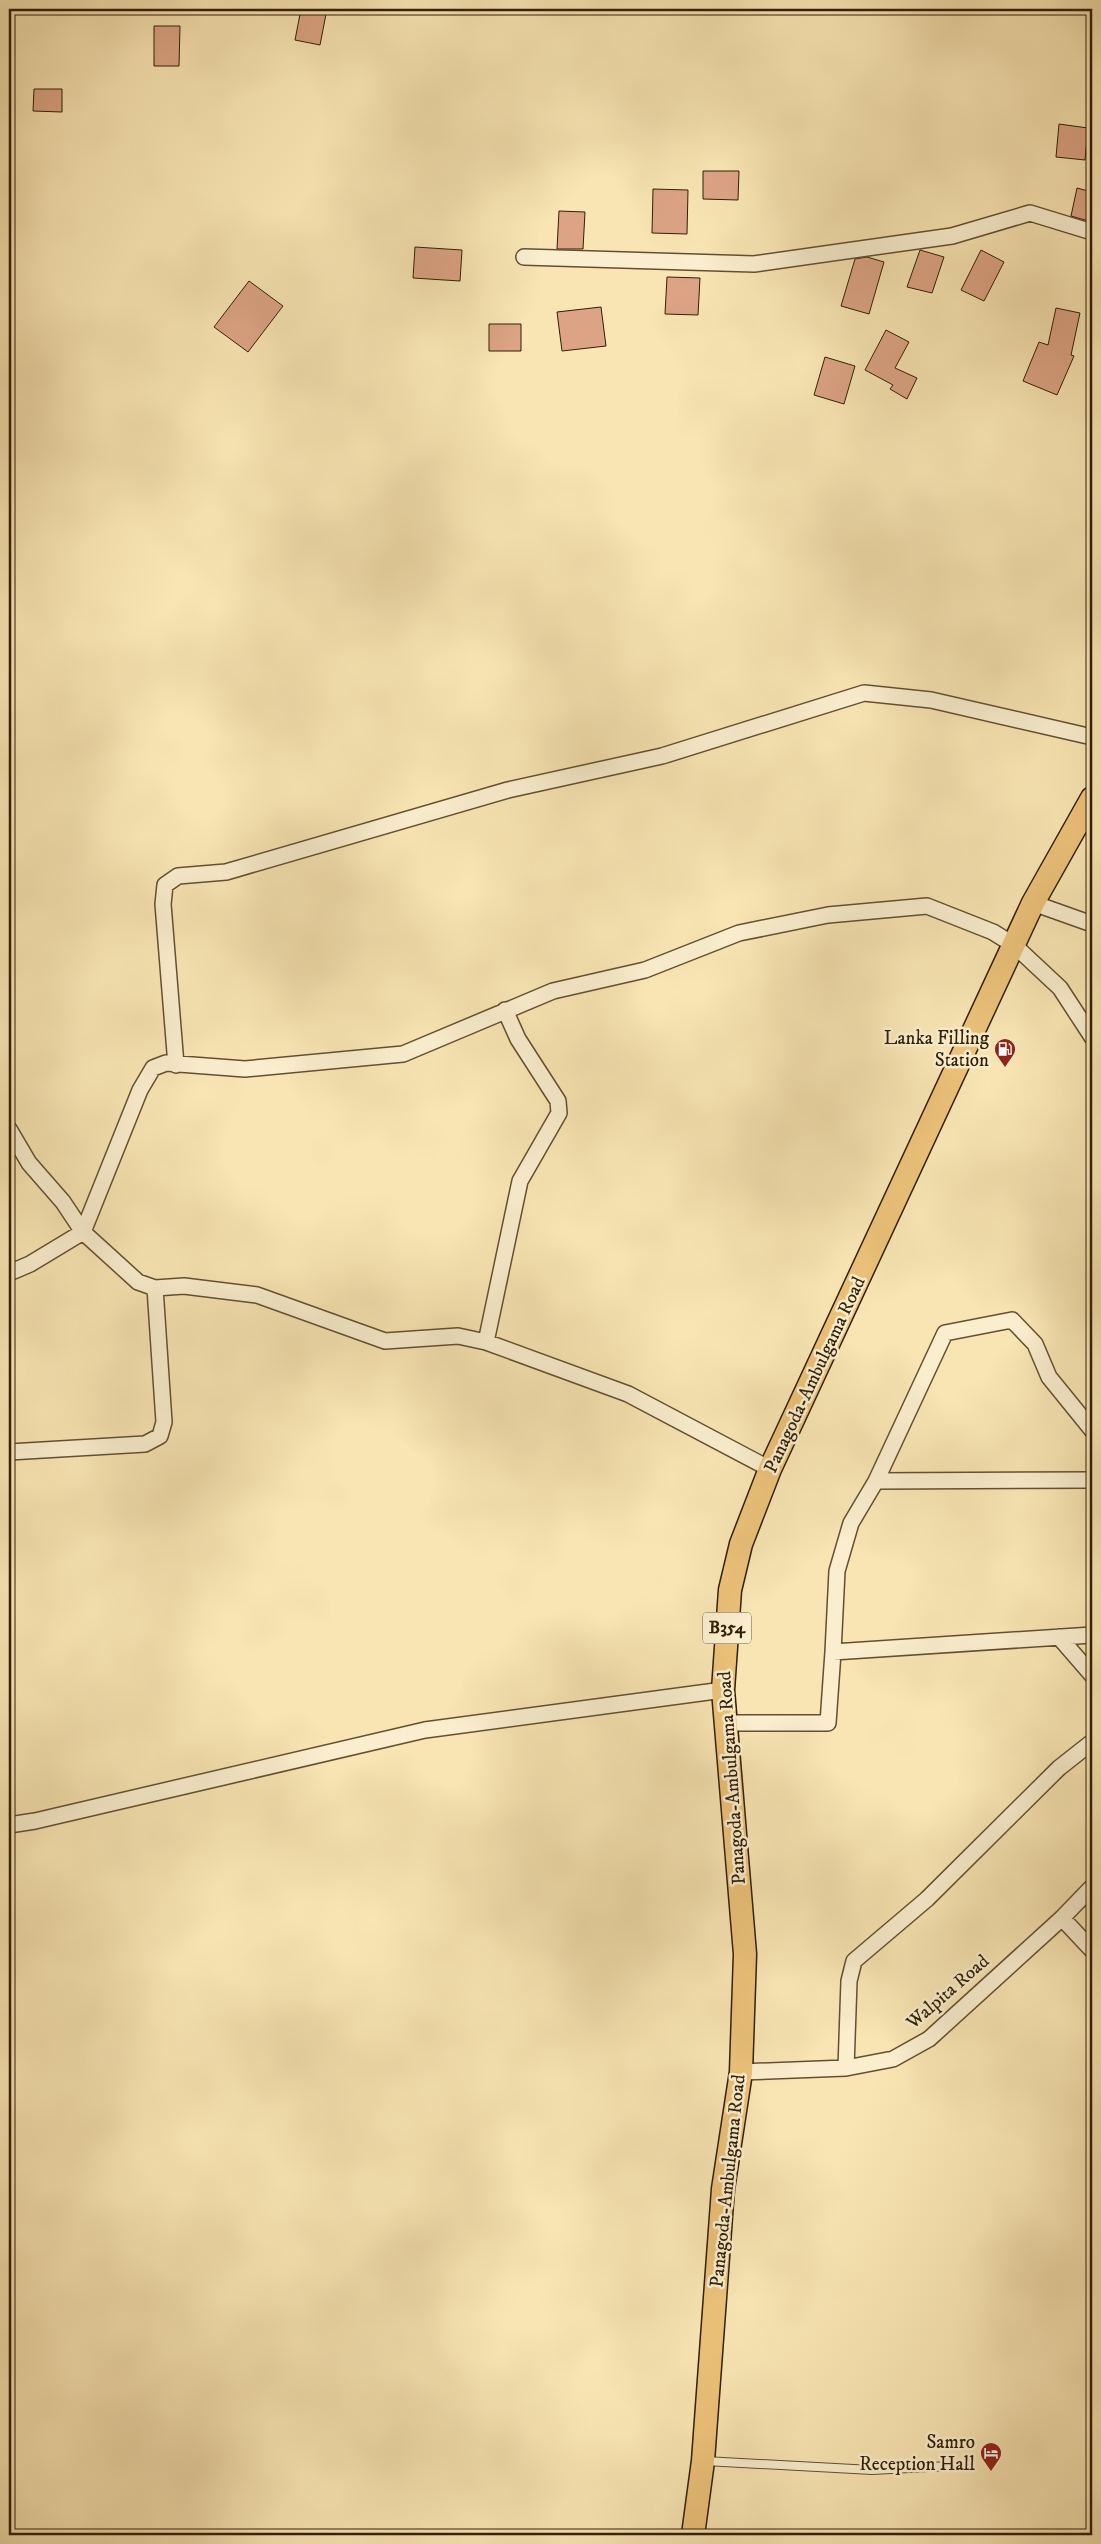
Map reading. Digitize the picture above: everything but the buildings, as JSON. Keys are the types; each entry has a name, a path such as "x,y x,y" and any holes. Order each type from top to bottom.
{"main road":[{"name":"Panagoda-Ambulgama Road","path":"698,2534 724,2189 741,2072 745,1954 723,1690 730,1590 741,1544 770,1469 1033,903 1092,798"}],"street":[{"path":"524,257 754,264 952,236 1030,212 1092,232"},
{"path":"176,1065 163,904 166,885 178,876 226,872 508,790 662,756 864,693 931,700 1092,737"},
{"path":"1033,903 1092,924"},
{"path":"9,1273 30,1264 83,1232 140,1090 153,1068 166,1063 244,1069 403,1054 505,1010 553,992 645,970 739,933 828,916 927,906 993,932 1014,946 1060,988 1092,1037"},
{"path":"486,1342 520,1181 559,1112 558,1101 518,1039 505,1010"},
{"path":"9,1129 30,1163 63,1202 83,1232 138,1282 156,1288 184,1286 257,1295 385,1342 458,1336 486,1342 628,1394 770,1469"},
{"path":"9,1452 145,1444 160,1436 164,1422 156,1288"},
{"path":"726,1722 828,1723 837,1571 851,1523 876,1481 944,1333 1012,1320 1035,1344 1049,1378 1092,1430"},
{"path":"876,1481 1092,1480"},
{"path":"833,1652 1092,1635"},
{"path":"1059,1637 1092,1674"},
{"path":"9,1825 35,1821 425,1730 723,1690"},
{"path":"846,2068 850,1981 854,1961 927,1899 1059,1768 1092,1742"},
{"name":"Walpita Road","path":"741,2072 846,2068 893,2059 929,2039 1062,1918 1092,1886"},
{"path":"1062,1918 1092,1950"}],"lane":[{"path":"703,2461 872,2470 968,2465"}],"place":[{"name":"Lanka Filling Station","path":"1005,1068"},
{"name":"Samro Reception Hall","path":"991,2472"}]}
